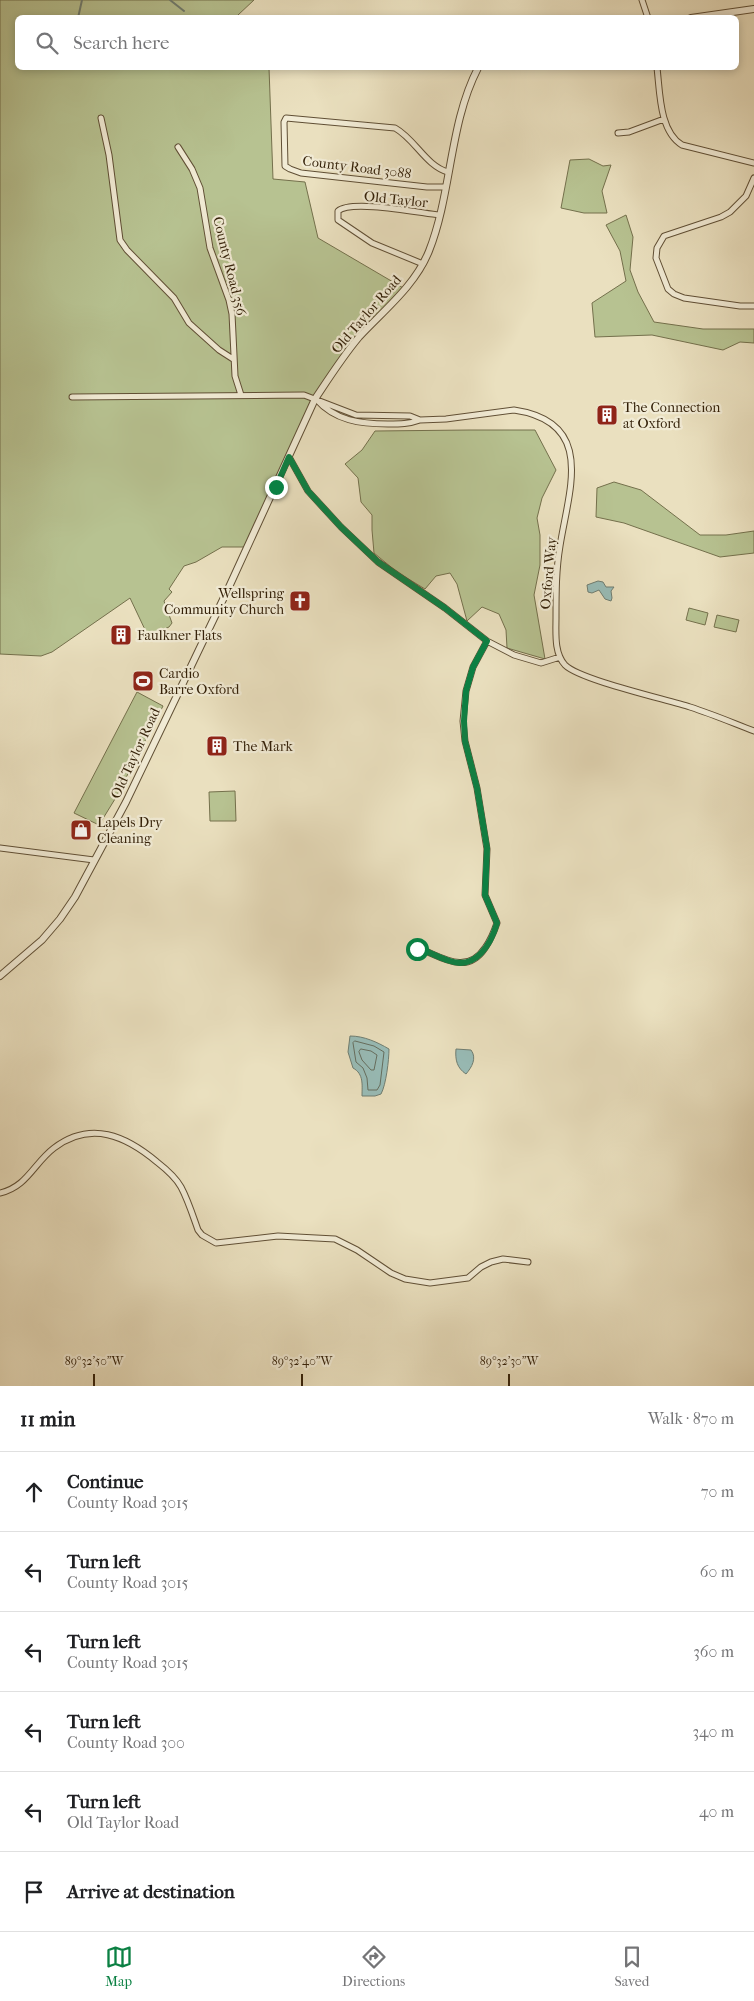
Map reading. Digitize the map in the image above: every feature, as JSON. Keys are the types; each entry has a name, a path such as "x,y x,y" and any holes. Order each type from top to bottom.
{"street":[{"path":"642,0 647,15"},
{"path":"712,15 754,9"},
{"name":"Old Taylor Road","path":"0,976 42,940 76,897 126,802 315,399 358,338 400,295 423,264 434,238 468,90 477,70"},
{"path":"657,70 664,119 672,138 682,145 754,163"},
{"path":"101,118 109,155 120,240 127,250 174,298 189,323 219,350 233,359"},
{"name":"County Road 3088","path":"445,187 427,187 301,173 290,169 285,166 284,122 286,118 395,128 404,133 439,170 448,172"},
{"path":"618,134 629,132 664,119"},
{"name":"County Road 356","path":"178,147 192,169 200,188 210,248 229,300 232,314 234,376 241,395"},
{"path":"754,178 746,196 730,212 721,217 664,236 657,248 656,258 664,281 668,289 674,294 684,298 740,306 754,306"},
{"name":"Old Taylor","path":"423,264 372,243 338,220 338,210 346,206 371,206 439,215"},
{"path":"72,397 304,395 315,399"},
{"name":"Oxford Way","path":"315,399 356,416 410,416 420,420 446,419 514,410 524,411 544,419 563,436 571,452 573,462 557,567 556,634 560,657"},
{"path":"289,457 308,491 341,527 372,556 445,608 487,641 514,655 542,663 560,657 575,672 606,683 691,707 754,731"},
{"path":"417,949 452,962 468,963 476,959 482,952 497,923 485,895 486,841 479,796 465,741 464,721 466,691 473,667 487,641"},
{"path":"0,848 94,860"},
{"path":"0,1194 18,1186 54,1148 77,1136 104,1134 116,1136 134,1145 166,1169 180,1186 198,1230 202,1235 216,1242 278,1236 335,1239 358,1250 391,1273 405,1279 430,1283 468,1278 490,1262 503,1259 528,1262"}],"green space":[{"path":"0,0 254,0 238,15 15,15 15,70 269,70 273,179 305,182 318,238 405,289 360,337 315,399 248,547 222,547 196,562 184,566 169,589 172,592 164,601 172,623 169,627 148,636 130,598 52,652 41,656 0,654"},
{"path":"589,159 603,166 611,165 602,191 607,213 584,213 561,208 570,160"},
{"path":"626,215 633,237 630,270 638,292 654,322 703,329 754,329 754,343 740,342 723,350 652,335 595,337 592,303 626,281 620,251 606,225"},
{"path":"535,430 556,470 542,498 537,518 540,535 540,565 534,595 545,659 507,648 506,630 499,614 482,607 467,621 457,584 450,573 436,576 425,589 397,572 374,553 372,515 361,502 358,478 345,464 362,450 375,431"},
{"path":"614,482 641,490 700,535 726,535 754,531 754,553 720,557 624,523 596,517 597,488"},
{"path":"689,608 708,613 705,625 686,620"},
{"path":"717,615 739,620 736,632 714,627"},
{"path":"137,692 163,706 115,799 99,825 74,813"},
{"path":"235,791 236,821 210,821 209,792"}],"water":[{"path":"598,581 603,582 606,587 614,587 611,591 611,601 605,599 599,590 592,593 588,592 587,585"},
{"path":"350,1036 370,1040 389,1049 386,1079 381,1094 362,1096 361,1077 357,1070 353,1068 348,1052"},
{"path":"456,1049 471,1050 473,1053 473,1062 466,1074 457,1063"}],"waterway":[{"path":"79,15 82,0"},
{"path":"170,0 184,11"}],"place":[{"name":"The Connection at Oxford","path":"607,415"},
{"name":"Wellspring Community Church","path":"300,601"},
{"name":"Faulkner Flats","path":"121,635"},
{"name":"Cardio Barre Oxford","path":"143,681"},
{"name":"The Mark","path":"217,746"},
{"name":"Lapels Dry Cleaning","path":"81,830"}],"route":[{"path":"276,487 289,457 308,491 341,527 378,562 445,608 487,641 473,667 464,696 464,721 465,741 477,788 487,848 485,895 497,923 489,942 482,952 476,959 468,963 452,962 417,949"}]}
